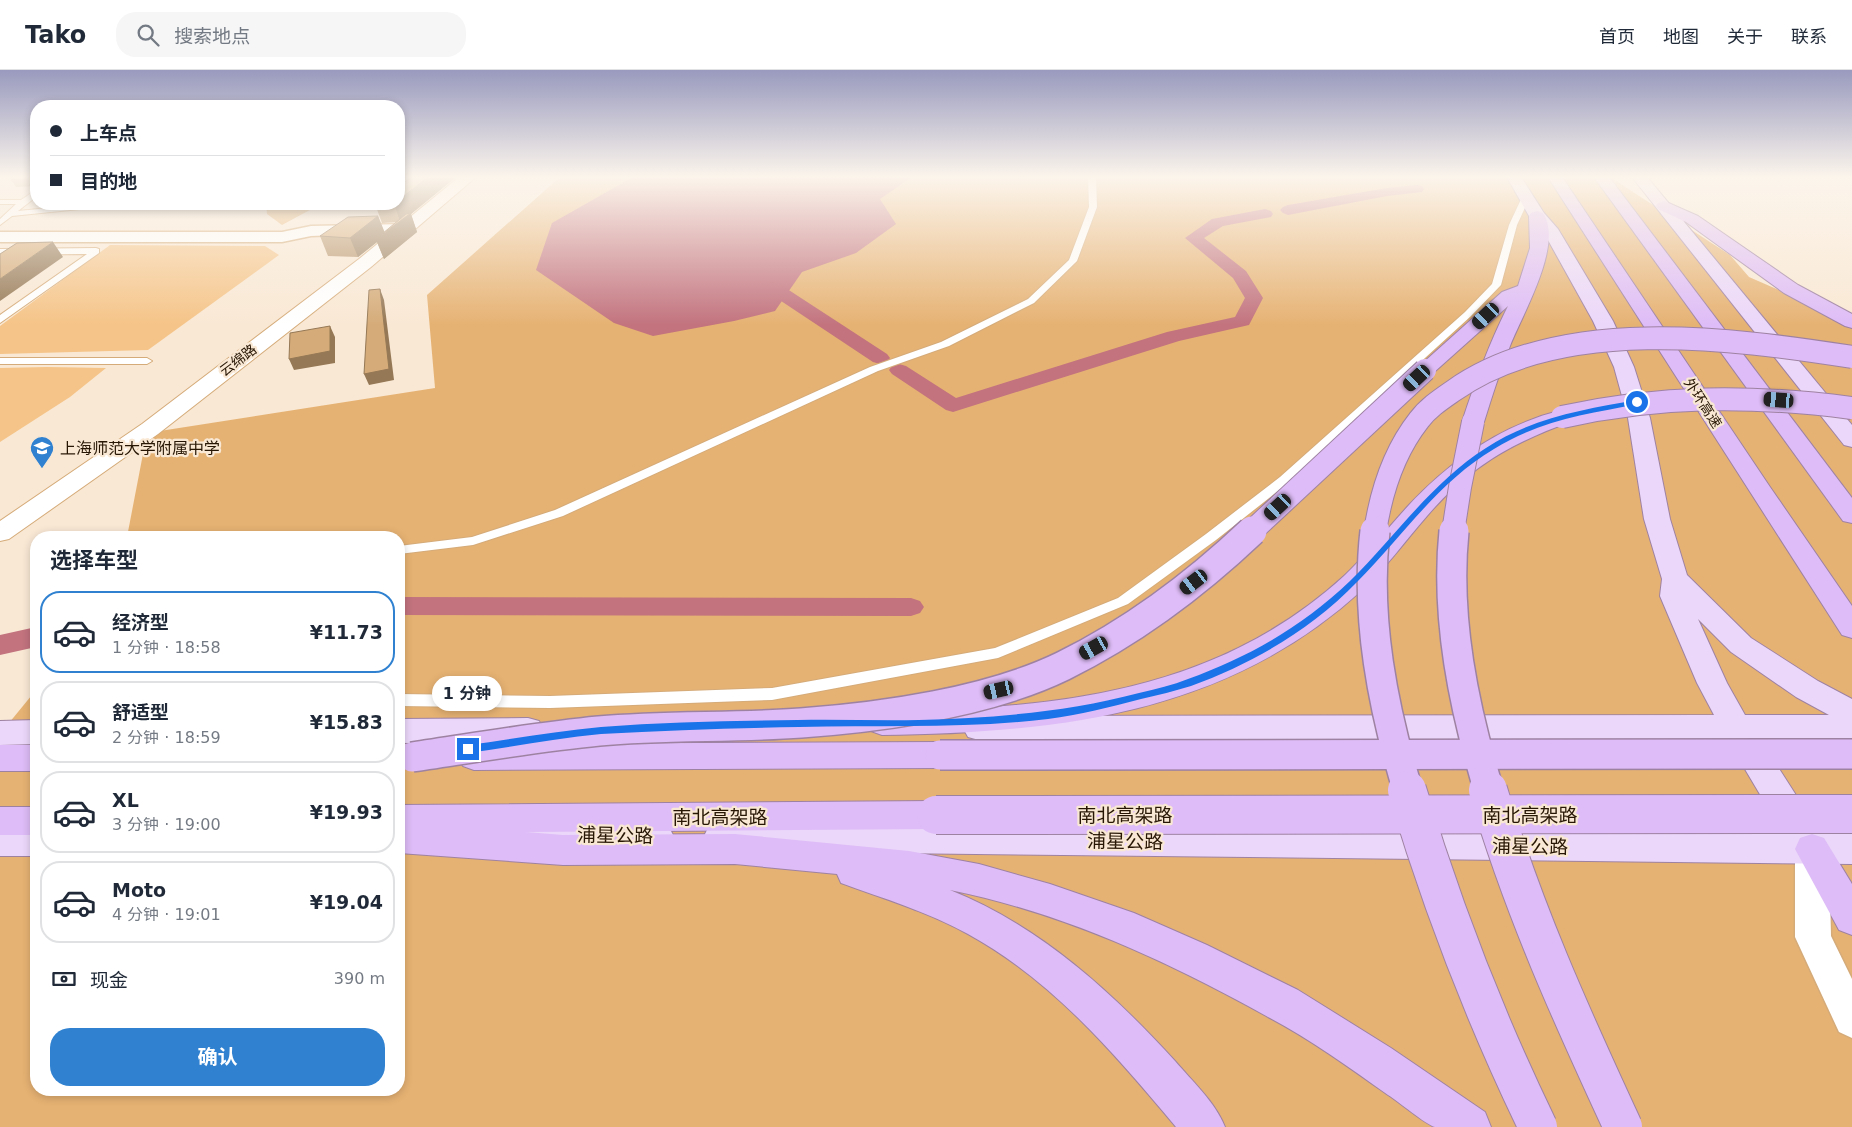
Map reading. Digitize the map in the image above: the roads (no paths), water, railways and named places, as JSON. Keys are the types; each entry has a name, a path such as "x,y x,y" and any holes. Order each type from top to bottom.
{"highway":[{"path":"1538,226 1540,243 1538,259 1504,337 1473,422 1456,507 1452,552 1456,635 1474,737 1490,797 1513,870 1541,943 1585,1047 1623,1127"},
{"name":"外环高速","path":"1587,226 1852,628"},
{"path":"1638,226 1852,515"},
{"path":"1702,226 1731,249 1791,289 1852,322"},
{"path":"1731,249 1852,308"},
{"path":"801,723 910,710 999,690 1062,666 1140,622 1208,572 1426,370 1509,296 1526,289"},
{"path":"1538,1127 1479,996 1444,905 1398,756 1376,640 1372,591 1376,522 1382,494 1390,471 1400,450 1421,417 1447,393 1494,366 1533,354 1576,345 1671,339 1753,343 1852,357"},
{"path":"405,748 599,731 801,723 918,723 1048,715 1142,697 1185,684 1225,668 1262,651 1294,631 1322,611 1354,582 1443,485 1474,458 1510,437 1562,417 1620,404 1686,398 1759,399 1852,408"},
{"path":"405,748 920,755 1852,754"},
{"path":"0,758 30,758"},
{"name":"南北高架路","path":"405,819 936,815 1852,814"},
{"path":"0,821 30,821"},
{"path":"405,837 563,850 735,849 909,866 979,880 1050,900 1121,925 1194,958 1284,1004 1377,1062 1470,1127"},
{"path":"1812,849 1852,918"},
{"path":"785,853 888,882 932,899 986,924 1019,945 1051,969 1110,1021 1204,1127"}],"main road":[{"path":"1547,226 1603,321 1624,367 1639,418 1657,519 1674,579 1674,596 1712,683 1736,728 1812,849"},
{"path":"1680,226 1852,440"},
{"path":"1674,579 1741,645 1806,689 1852,714"},
{"path":"405,748 1852,727"},
{"path":"0,732 30,732"},
{"name":"浦星公路","path":"405,837 580,834 1852,849"},
{"path":"0,842 30,841"}],"street":[{"name":"云绵路","path":"0,533 150,429 409,226"},
{"path":"0,236 282,237 311,231 406,229"},
{"path":"1812,849 1813,937 1852,1019"}],"lane":[{"path":"405,549 473,540 559,513 874,369 945,344 1032,301 1073,261 1086,226"},
{"path":"405,700 550,702 772,694 998,653 1123,601 1211,537 1284,480 1468,314 1496,285 1513,226"},
{"path":"0,252 96,251 0,320"},
{"path":"0,361 147,361"}],"waterway":[{"path":"899,370 953,406 1174,336 1242,321 1254,298 1240,275 1193,238 1211,226"},
{"path":"772,287 880,358"},
{"path":"405,606 911,607"},
{"path":"0,645 30,638"}],"place":[{"name":"上海师范大学附属中学","path":"42,469"}]}
